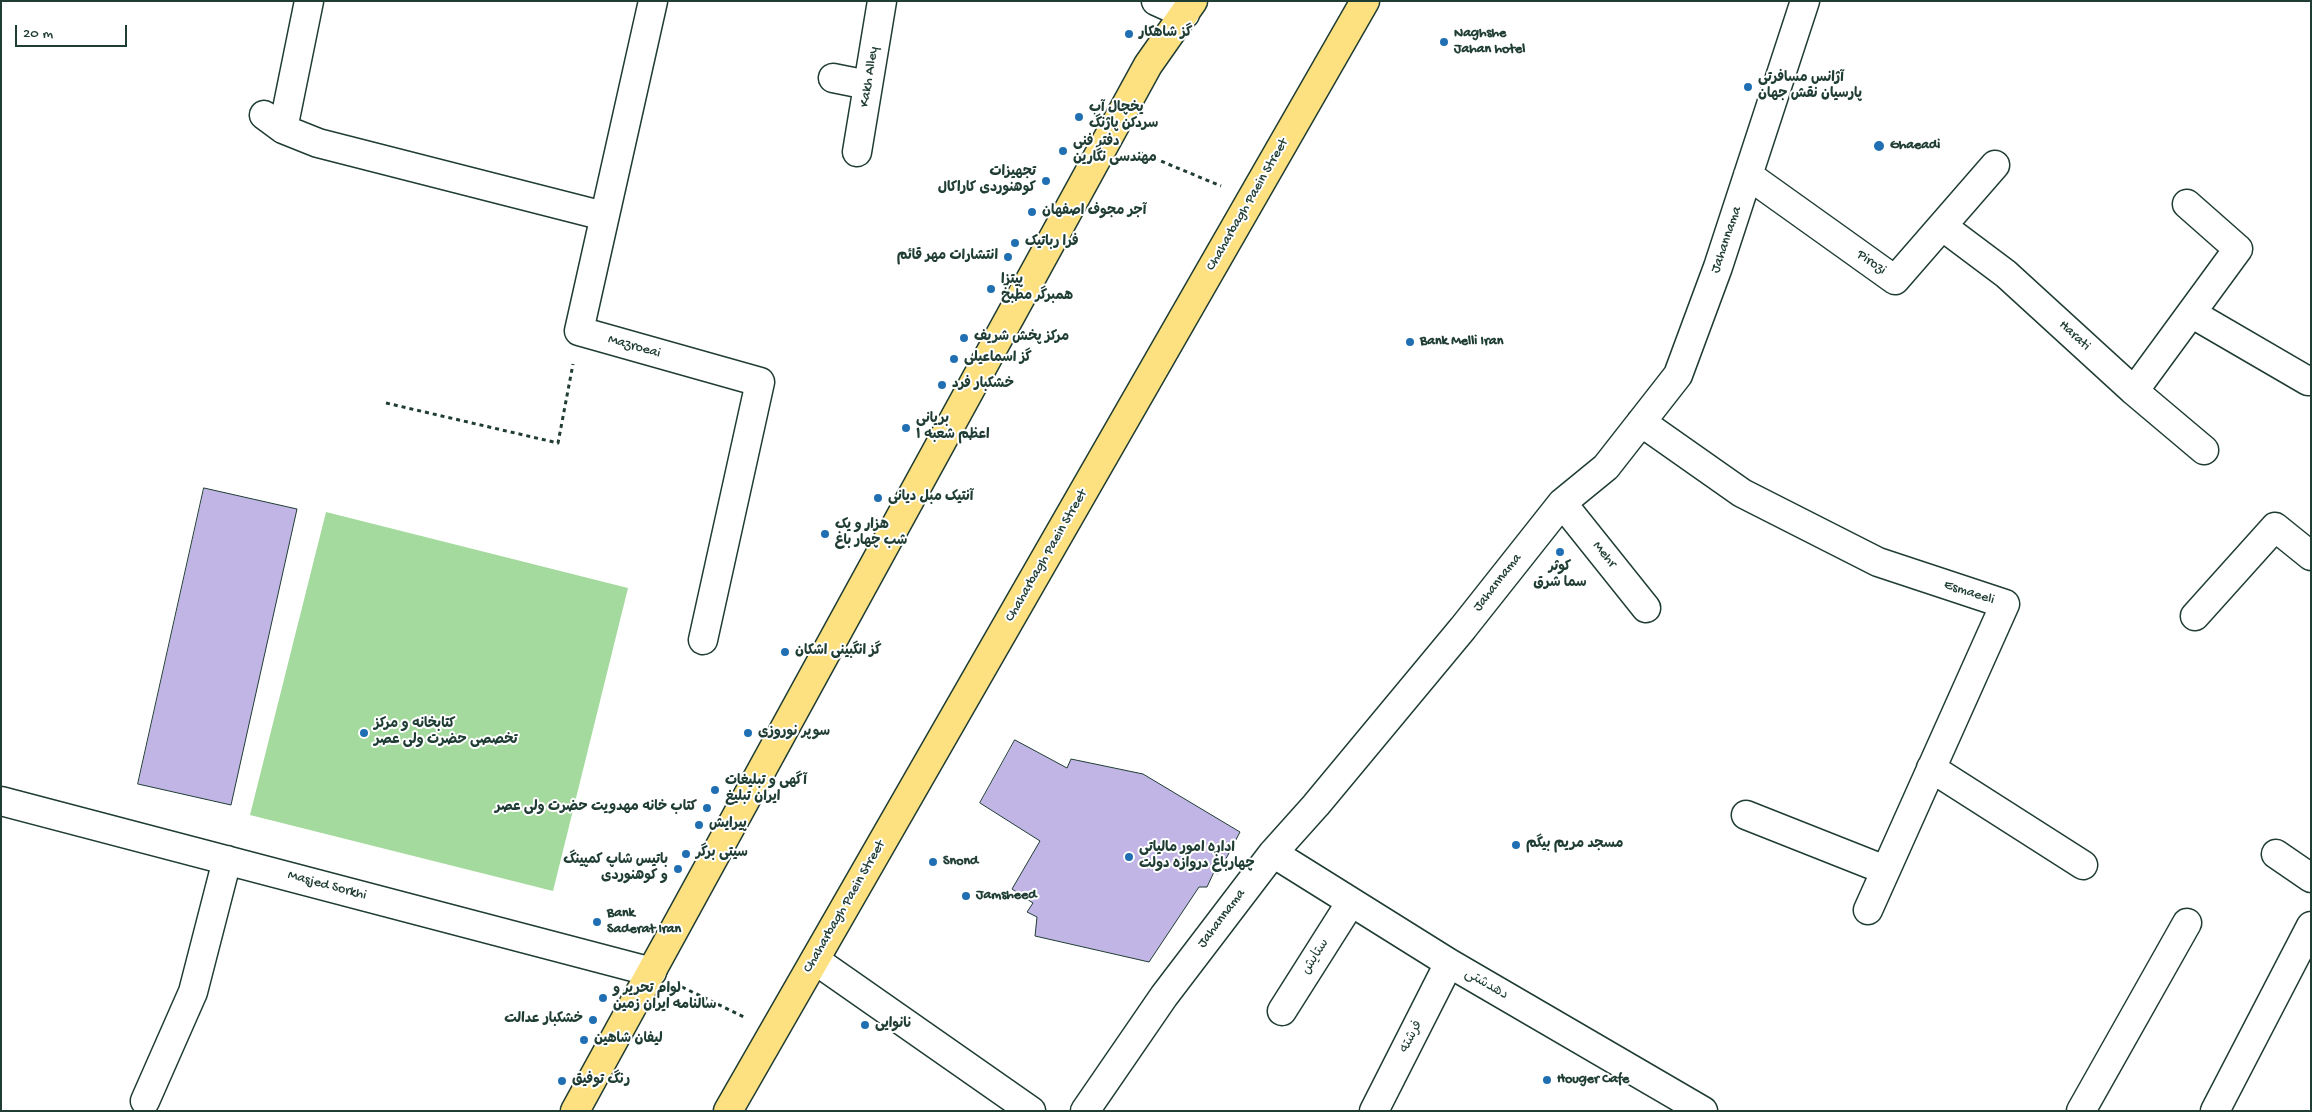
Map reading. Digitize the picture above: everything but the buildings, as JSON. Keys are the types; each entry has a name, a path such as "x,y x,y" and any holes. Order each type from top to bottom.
{"main road":[{"name":"Chaharbagh Paein Street","path":"728,1111 1365,1"},
{"path":"575,1111 1148,64 1189,8"}],"street":[{"path":"309,1 273,122 318,143 604,216"},
{"name":"Mazroeai","path":"653,1 579,331 760,382 703,640"},
{"name":"Kakh Alley","path":"857,152 882,1"},
{"path":"1156,1 1189,8"},
{"name":"Jahannama","path":"1085,1111 1164,996 1273,853 1316,805 1463,628 1562,503 1606,467 1678,375 1718,267 1805,1"},
{"path":"833,78 868,85"},
{"name":"Pirozi","path":"1748,175 1895,280 1995,165"},
{"path":"2134,391 2238,249 2187,204"},
{"name":"Harati","path":"1942,226 2006,274 2134,391 2204,450"},
{"path":"2191,313 2308,381"},
{"name":"Esmaeeli","path":"1641,422 1742,493 1878,562 2005,604 1868,910"},
{"name":"Mehr","path":"1562,503 1646,608"},
{"path":"2195,616 2275,526 2311,556"},
{"path":"1931,768 2083,864"},
{"name":"Masjed Sorkhi","path":"1,801 652,972"},
{"path":"1746,815 1885,870"},
{"name":"دهدشتی","path":"1273,853 1449,963 1703,1111"},
{"path":"2276,854 2311,878"},
{"path":"145,1101 193,992 227,860"},
{"name":"ستایش","path":"1282,1011 1351,902"},
{"path":"2081,1111 2187,923"},
{"path":"2215,1111 2311,926"},
{"path":"815,960 1031,1111"},
{"name":"فرشته","path":"1374,1111 1449,963"}],"path":[{"path":"1108,138 1251,199"},
{"path":"386,403 558,443 582,312"},
{"path":"652,972 774,1031"}],"green space":[{"path":"326,512 628,588 553,891 250,815"}],"place":[{"name":"گز شاهکار","path":"1129,34"},
{"name":"Naghshe Jahan hotel","path":"1444,42"},
{"name":"آژانس مسافرتی پارسیان نقش جهان","path":"1748,87"},
{"name":"یخچال آب سردکن پاژنگ","path":"1079,117"},
{"name":"Ghaeadi","path":"1879,146"},
{"name":"دفتر فنی مهندسی نگارین","path":"1063,151"},
{"name":"تجهیزات کوهنوردی کاراکال","path":"1046,181"},
{"name":"آجر مجوف اصفهان","path":"1032,212"},
{"name":"فرا رباتیک","path":"1015,243"},
{"name":"انتشارات مهر قائم","path":"1008,257"},
{"name":"پیتزا همبرگر مطبخ","path":"991,289"},
{"name":"مرکز پخش شریف","path":"964,338"},
{"name":"Bank Melli Iran","path":"1410,342"},
{"name":"گز اسماعیلی","path":"954,359"},
{"name":"خشکبار فرد","path":"942,385"},
{"name":"بریانی اعظم شعبه ۱","path":"906,428"},
{"name":"آنتیک مبل دیانی","path":"878,498"},
{"name":"هزار و یک شب چهار باغ","path":"825,534"},
{"name":"کوثر سما شرق","path":"1560,552"},
{"name":"گز انگبینی اشکان","path":"785,652"},
{"name":"کتابخانه و مرکز تخصصی حضرت ولی عصر","path":"364,733"},
{"name":"سوپر نوروزی","path":"748,733"},
{"name":"آگهی و تبلیغات ایران تبلیغ","path":"715,790"},
{"name":"کتاب خانه مهدویت حضرت ولی عصر","path":"707,808"},
{"name":"پیرایش","path":"699,825"},
{"name":"مسجد مریم بیگم","path":"1516,845"},
{"name":"سیتی برگر","path":"686,854"},
{"name":"اداره امور مالیاتی چهارباغ دروازه دولت","path":"1129,857"},
{"name":"Snond","path":"933,862"},
{"name":"باتیس شاپ کمپینگ و کوهنوردی","path":"678,869"},
{"name":"Jamsheed","path":"966,896"},
{"name":"Bank Saderat Iran","path":"597,922"},
{"name":"لوام تحریر و سالنامه ایران زمین","path":"603,998"},
{"name":"خشکبار عدالت","path":"593,1020"},
{"name":"نانوایی","path":"865,1025"},
{"name":"لیفان شاهین","path":"584,1040"},
{"name":"Houger Cafe","path":"1547,1080"},
{"name":"رنگ توفیق","path":"562,1081"}]}
